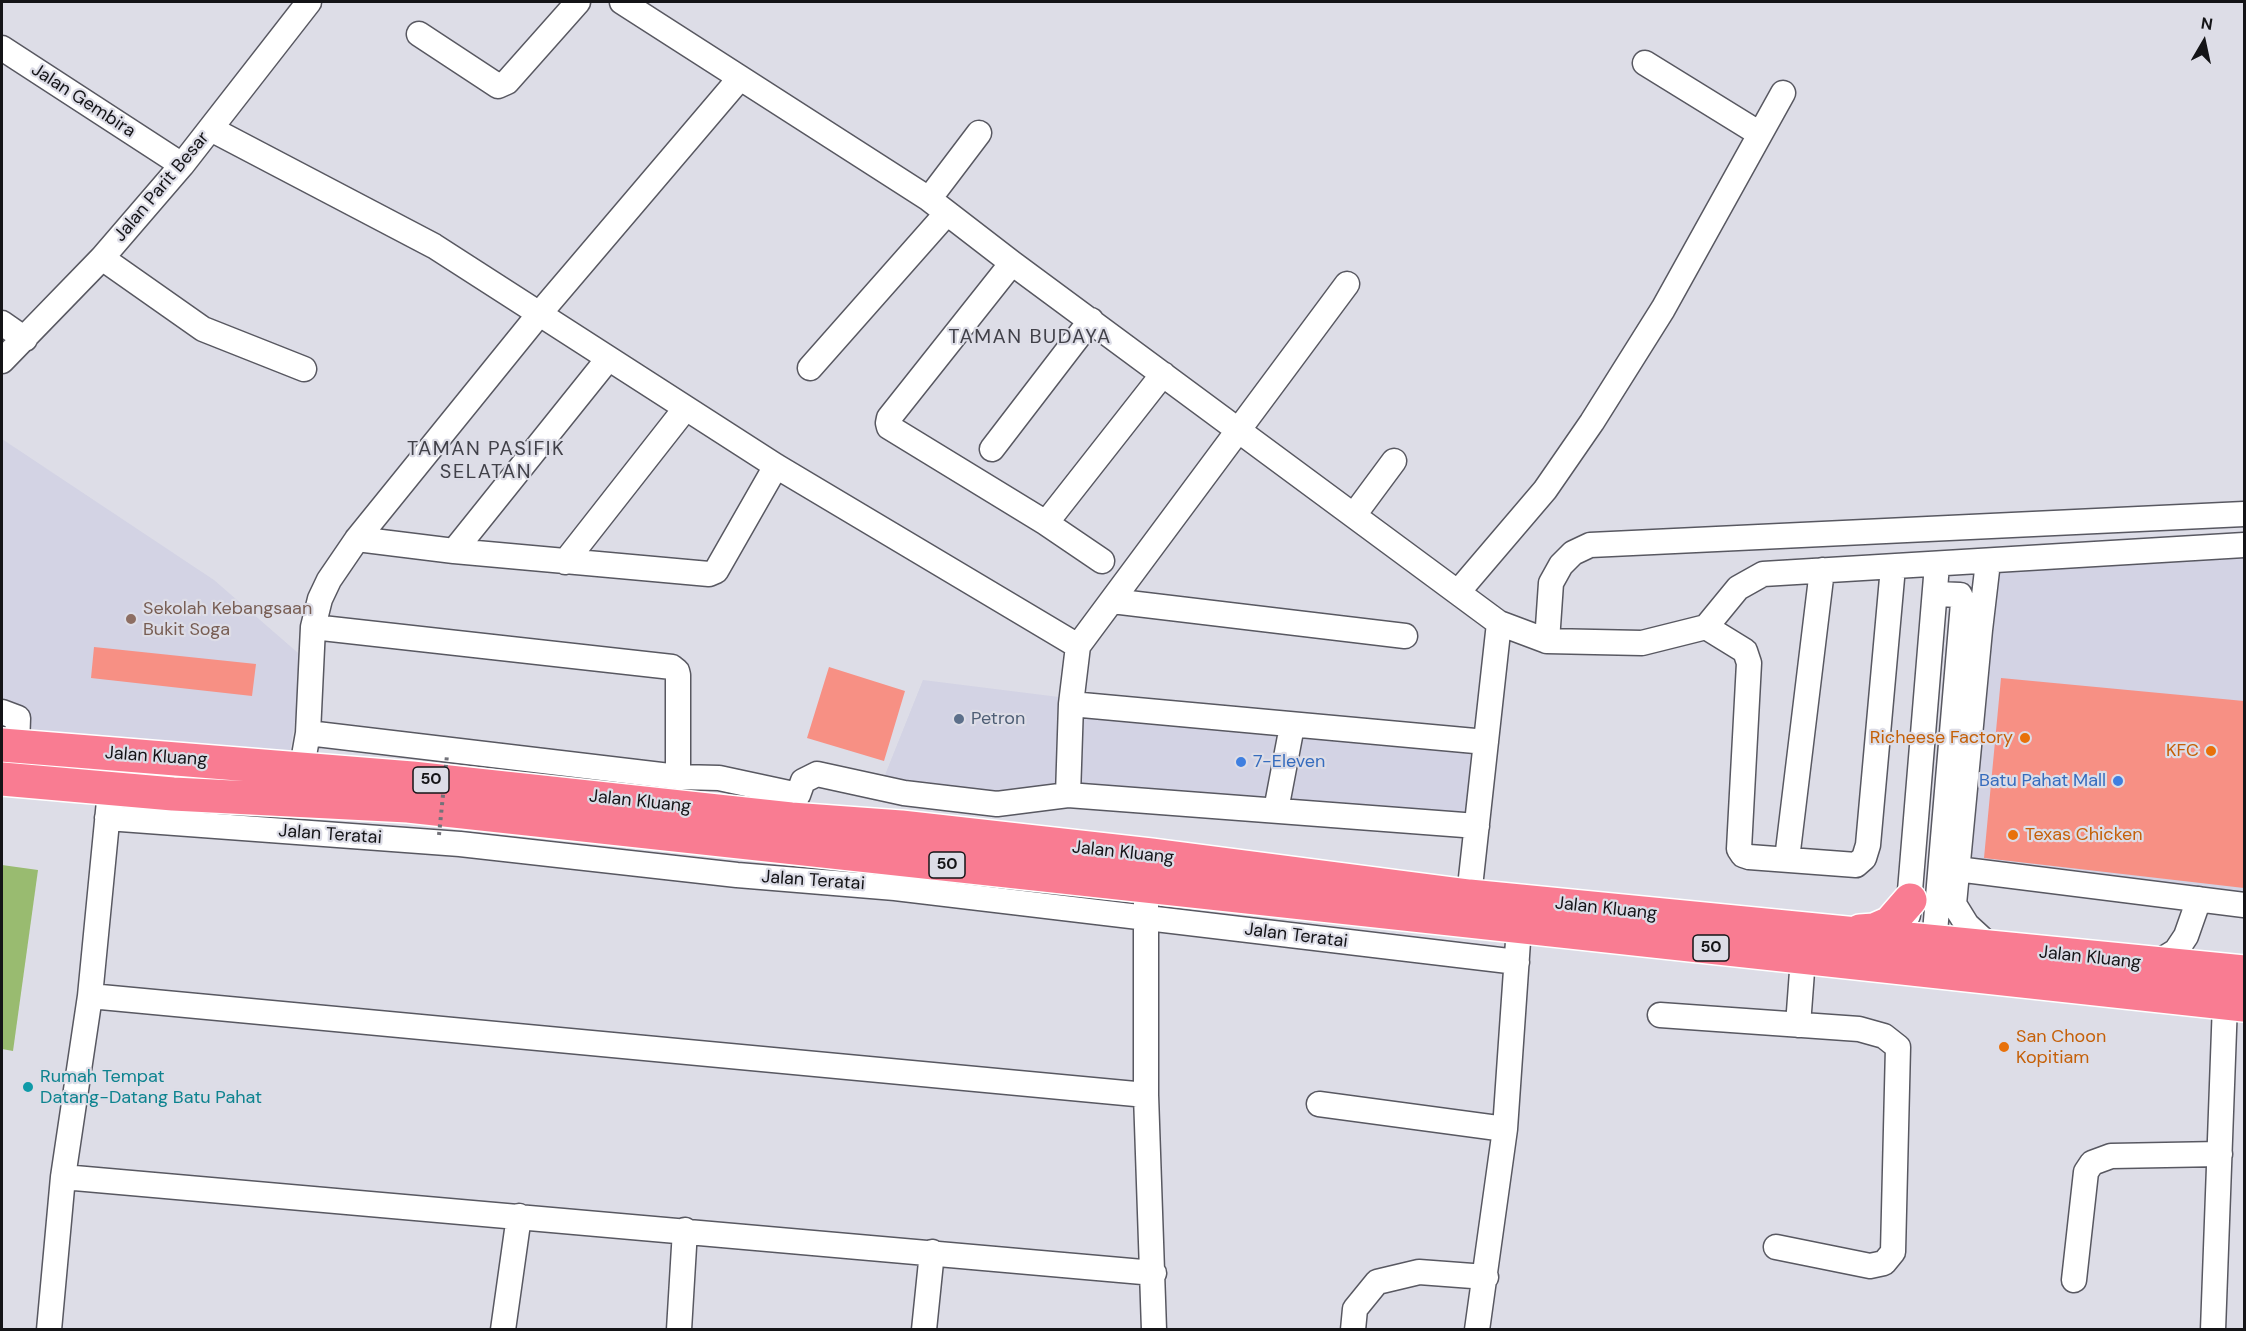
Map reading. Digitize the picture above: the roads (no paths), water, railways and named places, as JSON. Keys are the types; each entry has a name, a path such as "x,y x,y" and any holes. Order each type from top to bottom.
{"highway":[{"name":"Jalan Kluang","path":"9,745 302,767 783,810 901,828 1151,855 1469,896 1840,933 1918,955 2235,1004"},
{"path":"50,749 92,764 103,776 109,804"},
{"name":"Jalan Kluang","path":"2,779 109,804 408,806 737,862 1147,886 1803,958 1918,955 1992,948 2244,972"},
{"path":"1840,933 1874,930 1890,923 1910,900"}],"street":[{"name":"Jalan Parit Besar","path":"2,361 102,258 173,160 211,129 309,2"},
{"path":"419,34 498,86 507,82 578,2"},
{"path":"622,2 938,206 1499,623 1547,641 1642,643 1706,627 1738,588 1763,574 2244,545"},
{"name":"Jalan Gembira","path":"2,48 173,160"},
{"path":"1645,63 1760,134"},
{"path":"302,767 308,733 313,627 320,599 329,580 357,539 540,313 740,78"},
{"path":"1458,592 1545,490 1592,422 1663,309 1783,93"},
{"path":"211,129 434,246 776,466 1078,646"},
{"path":"810,368 938,206 979,133"},
{"path":"102,258 203,329 303,369"},
{"path":"1012,263 889,418 889,427 1102,561"},
{"path":"1068,795 1071,704 1078,646 1347,284"},
{"path":"992,449 1091,320"},
{"path":"2,323 25,339"},
{"path":"454,551 608,359"},
{"path":"1046,524 1163,374"},
{"path":"565,562 685,409"},
{"path":"1354,515 1394,461"},
{"path":"357,539 565,562 700,574 716,572 776,466"},
{"path":"1547,641 1551,583 1561,565 1573,553 1590,545 2244,514"},
{"path":"1918,955 1970,628 1988,562"},
{"path":"1918,955 1910,900 1937,564"},
{"path":"1706,627 1745,651 1749,663 1739,849 1743,855 1749,856 1856,865 1864,858 1868,845 1893,567"},
{"path":"1787,859 1822,570"},
{"path":"1936,594 1962,597 1970,628 1954,904 1967,925 1992,948"},
{"path":"1112,601 1405,636"},
{"path":"1469,896 1499,623"},
{"path":"313,627 672,668 677,671 678,675 678,777"},
{"path":"1071,704 1486,742"},
{"path":"2,712 18,718 9,745"},
{"path":"1276,810 1292,726"},
{"path":"308,733 678,777 719,778 749,785 783,810"},
{"path":"783,810 804,781 817,774 904,793 997,804 1068,795 1477,826"},
{"path":"749,785 759,802 783,810"},
{"path":"901,828 904,793"},
{"path":"49,1329 63,1177 90,996 109,804"},
{"path":"993,839 997,804"},
{"name":"Jalan Teratai","path":"737,862 895,888 1517,962"},
{"path":"1957,869 2244,905"},
{"path":"1147,886 1145,918 1146,1095 1154,1273 1154,1329"},
{"path":"2155,964 2176,951 2186,936 2199,899"},
{"path":"1478,1329 1505,1130 1519,927"},
{"path":"1798,1025 1803,958"},
{"path":"90,996 1146,1095"},
{"path":"2213,1329 2220,1154 2235,1004"},
{"path":"1660,1015 1859,1029 1884,1036 1898,1047 1893,1252 1884,1263 1870,1266 1776,1247"},
{"path":"1319,1104 1505,1130"},
{"path":"2074,1280 2086,1172 2092,1163 2111,1156 2220,1154"},
{"path":"63,1177 1154,1273"},
{"path":"503,1329 519,1216"},
{"path":"679,1329 685,1230"},
{"path":"924,1329 932,1252"},
{"path":"1353,1329 1355,1309 1377,1282 1419,1272 1486,1277"}],"place":[{"name":"Sekolah Kebangsaan Bukit Soga","path":"131,619"},
{"name":"Petron","path":"959,719"},
{"name":"Richeese Factory","path":"2025,738"},
{"name":"KFC","path":"2211,751"},
{"name":"7-Eleven","path":"1241,762"},
{"name":"Batu Pahat Mall","path":"2118,781"},
{"name":"Texas Chicken","path":"2013,835"},
{"name":"San Choon Kopitiam","path":"2004,1047"},
{"name":"Rumah Tempat Datang-Datang Batu Pahat","path":"28,1087"}],"district":[{"name":"TAMAN BUDAYA","path":"1030,338"},
{"name":"TAMAN PASIFIK SELATAN","path":"486,462"}]}
